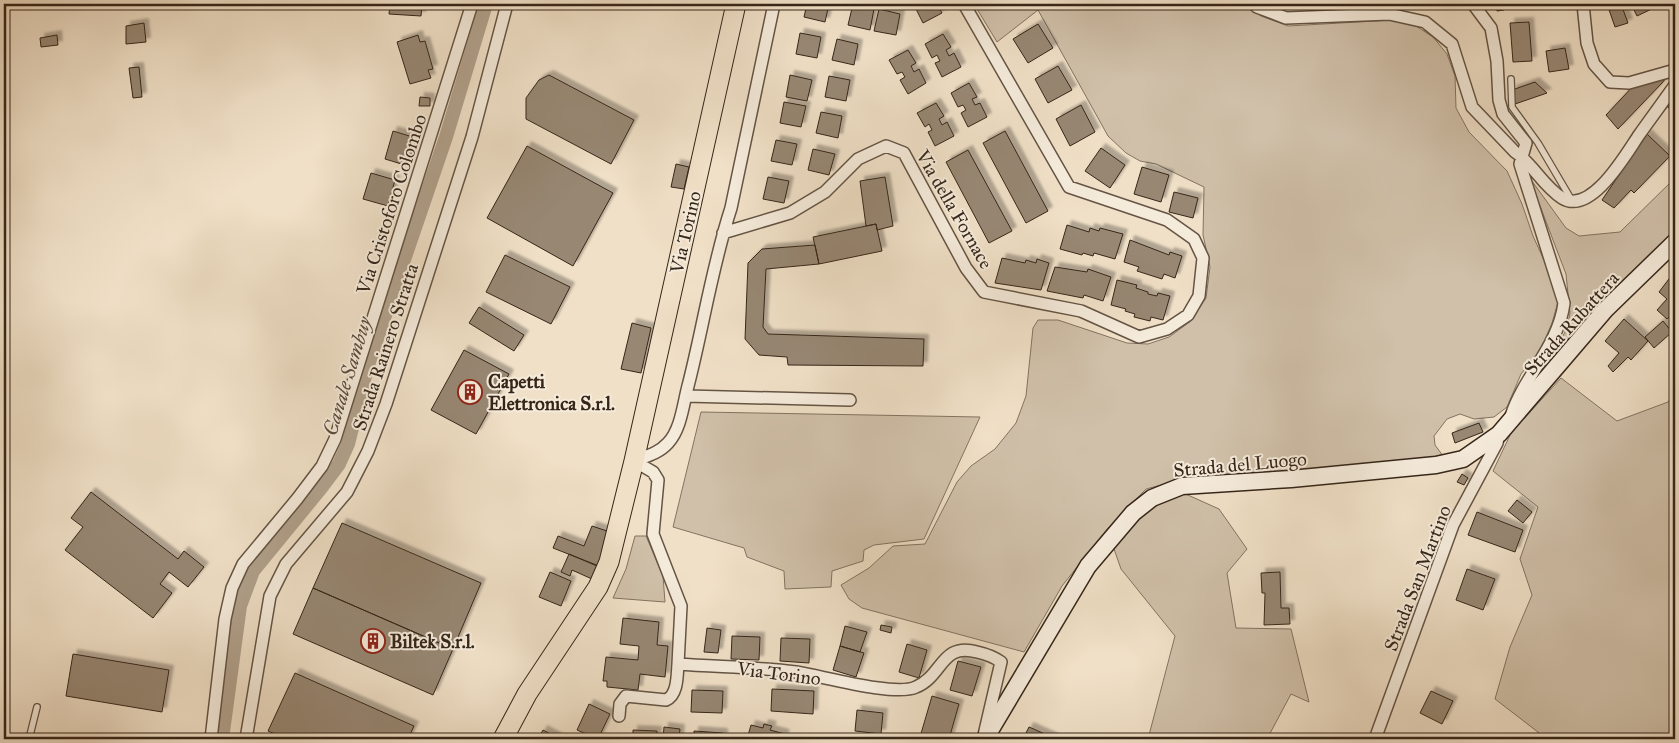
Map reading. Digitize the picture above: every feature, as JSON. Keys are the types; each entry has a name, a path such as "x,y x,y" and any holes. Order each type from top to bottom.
{"main road":[{"name":"Via Torino","path":"503,739 527,694 598,587 616,540 736,4"}],"street":[{"name":"Via Cristoforo Colombo","path":"212,739 225,619 232,588 243,564 297,500 322,466 335,440 472,4"},
{"name":"Strada Rainero Stratta","path":"246,739 270,596 286,564 347,492 368,451 386,404 472,136 507,4"},
{"path":"634,461 659,452 669,442 678,424 686,396 722,233 731,208 774,4"},
{"name":"Via della Fornace","path":"722,233 790,213 825,192 858,159 886,146 904,153 966,268 984,292 1080,311 1139,337 1167,330 1188,316 1199,296 1203,258 1194,239 1167,220 1069,187 964,4"},
{"path":"1254,4 1257,7 1286,18 1389,14 1425,22 1452,44 1472,107 1545,183 1563,198 1572,200 1580,200 1608,179 1675,85"},
{"name":"Strada San Martino","path":"1375,739 1453,525 1497,443 1522,389 1557,331 1564,303 1520,164 1526,143 1503,114 1498,100 1497,61 1491,28 1473,4"},
{"path":"1583,4 1587,43 1594,64 1610,82 1629,83 1675,70"},
{"name":"Strada Rubattera","path":"1504,428 1605,310 1675,242"},
{"path":"686,396 850,400"},
{"name":"Strada del Luogo","path":"984,739 1088,566 1133,513 1152,498 1182,486 1291,479 1436,465 1463,459 1504,428"},
{"path":"619,716 620,704 626,696 666,700 671,698 674,694 678,664 681,606 654,534 658,480 653,472 634,461"},
{"name":"Via Torino","path":"678,664 796,672 871,687 908,689 917,687 951,653 964,648 994,656 1001,662 984,739"}],"lane":[{"path":"1511,79 1512,107 1538,143 1572,200"},
{"path":"30,739 37,707"}],"shaded area":[{"path":"974,4 1244,4 1261,16 1288,26 1393,20 1416,26 1433,37 1447,54 1455,76 1456,108 1469,132 1507,171 1553,280 1558,302 1552,323 1540,351 1521,374 1507,407 1494,417 1474,419 1460,414 1447,419 1434,436 1435,445 1446,460 1180,480 1146,489 1108,528 1062,586 1024,652 862,608 849,599 841,585 869,568 893,546 925,544 957,482 971,466 995,449 1016,423 1026,396 1033,328 1038,320 1058,320 1127,343 1148,344 1169,337 1191,321 1206,298 1210,267 1203,235 1204,187 1156,164 1140,161 1126,153 1108,136 1038,10 997,42"},
{"path":"1529,177 1566,228 1579,236 1620,232 1675,178 1675,234 1608,299 1561,349 1560,342 1567,328 1570,313 1566,274"},
{"path":"1561,378 1617,421 1668,402 1675,393 1675,739 1547,739 1495,699 1510,647 1532,595 1520,559 1538,507 1493,471 1511,433"},
{"path":"701,412 980,417 924,539 874,545 864,550 863,561 832,571 831,587 785,589 784,571 747,557 744,548 673,527"},
{"path":"1179,491 1219,509 1247,549 1227,573 1236,628 1291,629 1309,702 1291,694 1267,739 1148,739 1175,636 1121,569 1114,549 1142,514 1158,502"},
{"path":"635,536 646,536 663,576 665,602 613,598 626,569"}],"building":[{"path":"390,4 422,4 421,16 389,14"},
{"path":"807,4 829,4 825,22 804,17"},
{"path":"853,4 874,9 870,30 848,25"},
{"path":"918,4 937,4 942,13 923,23 916,9 920,7"},
{"path":"1496,4 1505,4 1506,6 1504,10 1497,11"},
{"path":"1607,4 1621,4 1628,23 1615,27"},
{"path":"1631,4 1662,4 1637,16"},
{"path":"879,9 900,14 896,35 874,31"},
{"path":"1529,22 1532,61 1513,62 1510,23"},
{"path":"144,23 146,42 126,44 126,26"},
{"path":"1038,24 1053,48 1028,63 1013,39"},
{"path":"800,33 821,37 817,58 796,54"},
{"path":"943,34 951,47 946,50 949,56 954,53 961,67 942,77 935,63 940,61 937,55 932,58 925,44"},
{"path":"57,35 58,45 41,47 40,38"},
{"path":"418,35 420,42 425,41 433,69 428,70 431,78 410,84 397,42"},
{"path":"837,39 858,44 854,65 832,60"},
{"path":"1565,48 1569,69 1549,72 1546,51"},
{"path":"908,50 916,63 911,66 914,72 919,69 926,83 908,94 900,80 905,77 902,72 897,74 889,60"},
{"path":"1058,66 1072,90 1048,103 1035,79"},
{"path":"139,67 142,97 133,98 129,68"},
{"path":"549,75 634,120 611,164 526,119 526,98 539,80"},
{"path":"790,75 812,80 807,101 786,97"},
{"path":"1664,75 1666,78 1662,83 1618,129 1606,115 1636,83 1639,87 1645,81"},
{"path":"829,76 850,80 846,101 825,97"},
{"path":"1535,82 1547,93 1515,104 1512,90"},
{"path":"969,83 977,97 972,99 975,105 980,103 987,117 968,127 961,113 966,110 963,105 958,107 951,93"},
{"path":"1675,88 1675,113 1663,103"},
{"path":"420,97 430,98 430,106 419,106"},
{"path":"784,102 806,106 801,127 780,123"},
{"path":"936,103 944,116 939,119 942,125 947,122 954,136 935,146 928,132 932,130 929,124 925,127 917,113"},
{"path":"1081,105 1095,132 1070,146 1056,119"},
{"path":"821,112 842,116 838,138 816,133"},
{"path":"393,131 416,138 408,166 385,159"},
{"path":"1005,131 1048,211 1026,223 983,143"},
{"path":"1647,134 1670,156 1634,193 1631,190 1614,208 1602,200"},
{"path":"776,140 797,144 792,165 771,161"},
{"path":"527,146 613,193 573,266 487,218"},
{"path":"1101,148 1125,165 1110,188 1085,171"},
{"path":"813,149 835,154 829,175 808,170"},
{"path":"968,150 1012,231 989,243 946,162"},
{"path":"676,164 689,167 684,189 671,187"},
{"path":"1142,167 1169,175 1161,202 1134,194"},
{"path":"371,173 395,180 388,206 363,199"},
{"path":"768,177 789,181 784,203 763,199"},
{"path":"885,177 893,226 877,230 876,224 866,226 860,181"},
{"path":"1174,192 1198,198 1193,218 1169,212"},
{"path":"876,224 882,251 819,264 813,237"},
{"path":"1067,225 1089,232 1090,228 1099,231 1100,228 1123,234 1115,259 1094,253 1093,256 1083,253 1082,255 1060,249"},
{"path":"1130,240 1169,255 1170,252 1182,256 1175,278 1164,274 1162,279 1137,271 1139,267 1124,262"},
{"path":"815,245 819,264 766,269 763,327 768,334 924,339 923,366 788,365 787,357 759,355 745,339 748,263 762,249"},
{"path":"505,255 570,287 551,324 486,292"},
{"path":"1002,258 1025,263 1026,260 1036,263 1037,259 1049,263 1041,290 995,283"},
{"path":"1055,267 1087,272 1088,269 1111,277 1103,301 1084,295 1083,298 1047,291"},
{"path":"1669,279 1675,283 1675,320 1670,316 1667,319 1657,310 1667,299 1659,292"},
{"path":"1117,280 1137,285 1136,288 1148,292 1148,294 1157,296 1158,293 1170,296 1163,320 1151,317 1150,321 1134,317 1135,314 1125,311 1126,309 1111,305"},
{"path":"479,307 524,335 514,351 469,323"},
{"path":"1624,319 1648,341 1631,360 1628,357 1613,372 1608,366 1619,353 1605,341"},
{"path":"1663,321 1672,332 1654,348 1645,337"},
{"path":"632,323 651,328 641,373 621,369"},
{"name":"Capetti Elettronica S.r.l.","path":"464,350 509,374 476,434 431,410"},
{"path":"1479,423 1483,432 1455,443 1452,433"},
{"path":"1462,474 1468,478 1464,485 1457,482"},
{"path":"91,492 178,559 184,551 204,567 188,587 169,572 160,584 172,593 153,618 65,550 83,527 71,518"},
{"path":"1517,500 1532,512 1523,523 1508,511"},
{"path":"1477,512 1523,530 1515,552 1468,535"},
{"path":"342,523 481,583 453,649 313,588"},
{"path":"592,526 613,533 599,566 553,548 558,536 584,546"},
{"path":"569,554 597,566 592,579 572,570 570,576 561,572"},
{"path":"1467,569 1495,579 1483,610 1456,600"},
{"path":"550,572 571,581 561,606 539,597"},
{"path":"1280,572 1281,608 1289,608 1290,624 1264,625 1265,593 1262,593 1261,573"},
{"name":"Biltek S.r.l.","path":"313,588 453,649 433,695 293,634"},
{"path":"623,618 659,622 657,645 668,646 665,677 640,674 638,690 607,687 607,681 603,681 606,657 638,660 639,646 620,644"},
{"path":"881,625 892,627 891,633 880,630"},
{"path":"845,626 867,632 860,652 840,646"},
{"path":"707,628 721,630 718,653 704,652"},
{"path":"732,636 760,637 759,660 731,659"},
{"path":"781,638 810,639 809,663 780,661"},
{"path":"907,644 927,650 919,678 899,672"},
{"path":"840,646 864,653 856,677 833,670"},
{"path":"73,654 169,670 162,712 66,696"},
{"path":"958,661 981,667 972,696 950,690"},
{"path":"295,673 414,726 408,739 287,739 268,731"},
{"path":"772,689 814,691 813,714 771,711"},
{"path":"692,690 723,691 722,713 691,712"},
{"path":"1431,691 1453,701 1442,724 1420,713"},
{"path":"932,696 959,704 949,739 920,737"},
{"path":"589,704 610,714 598,739 577,730"},
{"path":"857,710 883,713 881,734 855,731"},
{"path":"764,724 772,726 770,730 785,734 783,739 747,739 751,725 763,728"},
{"path":"664,727 680,729 679,739 663,739"},
{"path":"1029,727 1054,738 1023,739"},
{"path":"543,730 560,739 538,739"},
{"path":"633,730 657,731 656,739 633,739"},
{"path":"694,731 723,733 723,739 694,739"}],"waterway":[{"name":"Canale Sambuy","path":"222,739 240,606 253,571 339,464 348,444 367,368 446,137 486,4"}],"place":[{"name":"Capetti Elettronica S.r.l.","path":"470,392"},
{"name":"Biltek S.r.l.","path":"373,641"}]}
